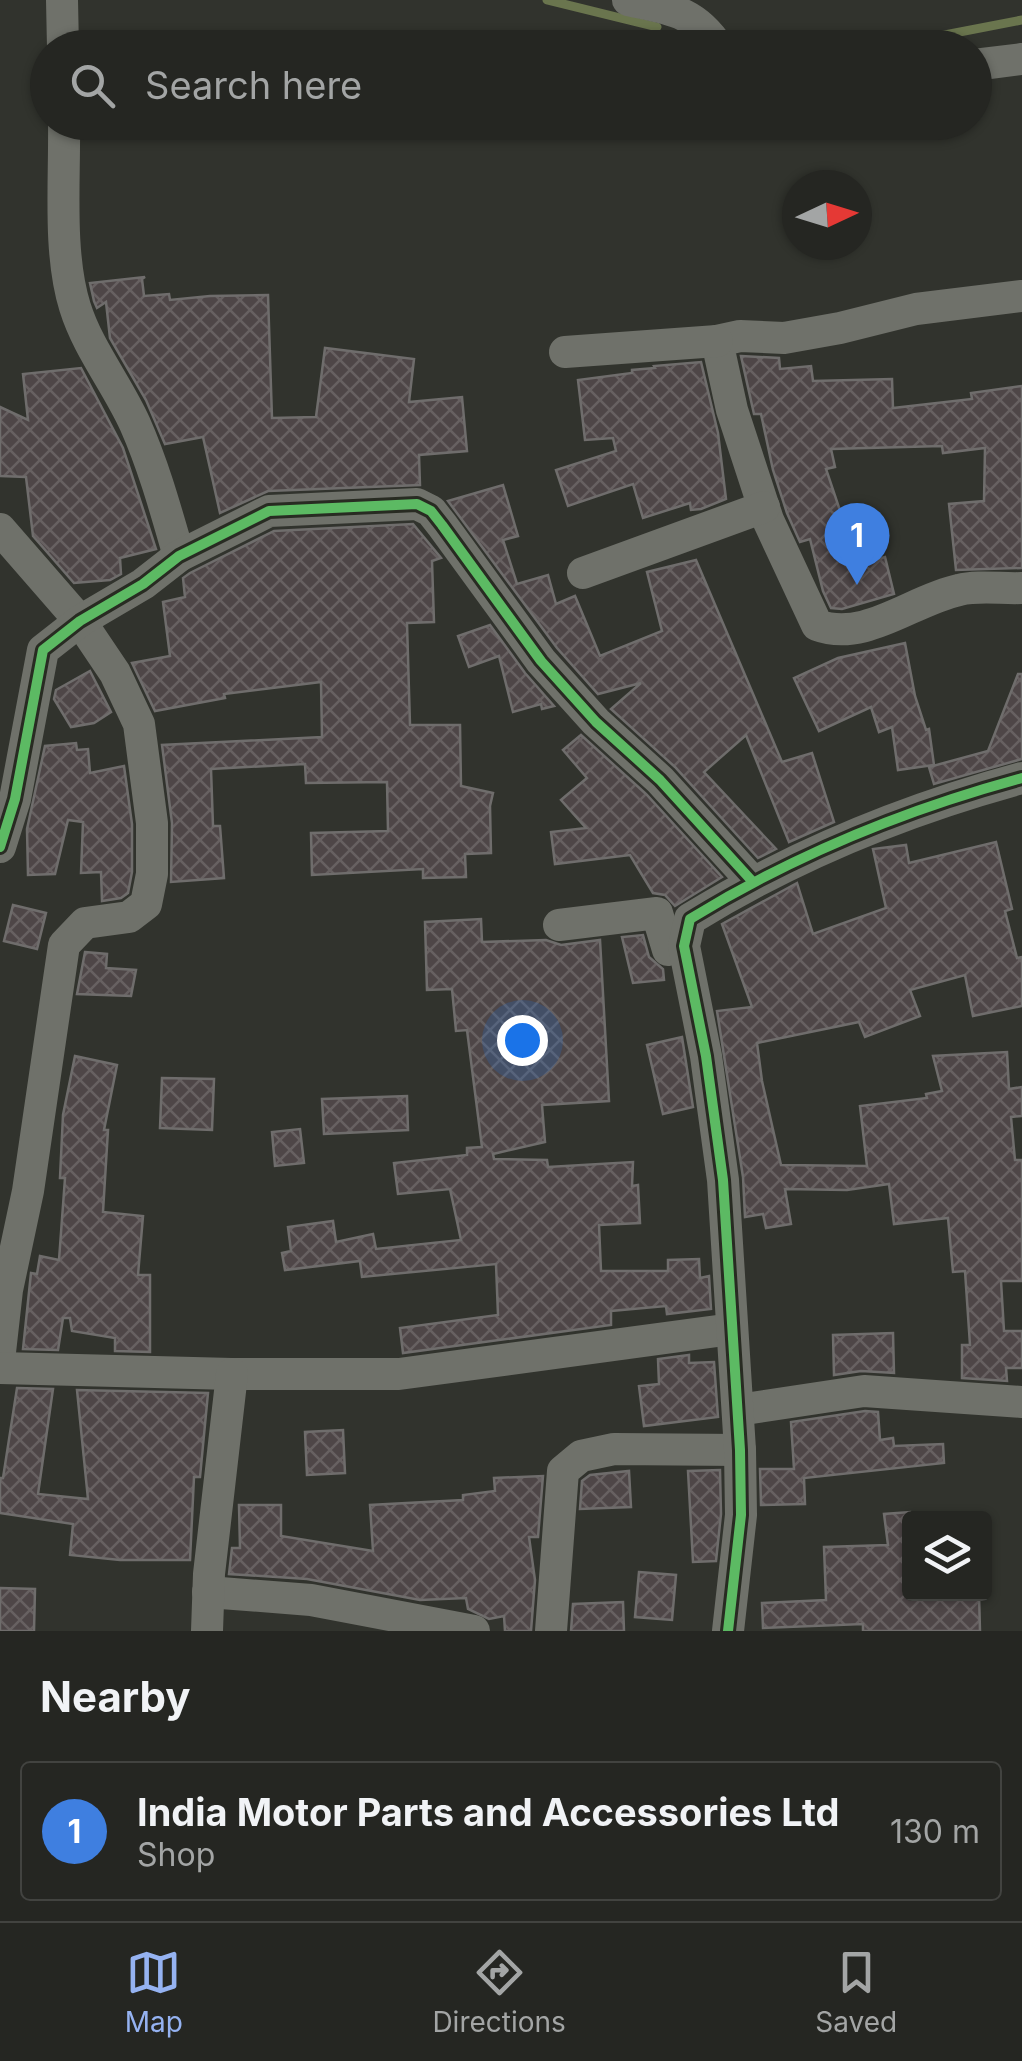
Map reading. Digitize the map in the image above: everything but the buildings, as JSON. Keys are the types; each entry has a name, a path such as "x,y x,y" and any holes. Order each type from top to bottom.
{"street":[{"path":"62,0 63,30"},
{"path":"628,0 672,10 711,25"},
{"path":"992,62 1022,58"},
{"path":"64,140 67,271 74,306 84,332 134,421 157,478 179,556"},
{"path":"565,352 717,342 740,336 784,338 916,309 1022,296"},
{"path":"717,342 732,410 764,506 817,625 836,632 857,629 960,589 1022,588"},
{"path":"0,846 26,747 43,650 80,620 143,584 179,556 269,511 417,504 432,511 541,661 596,722 660,780 752,881"},
{"path":"583,573 764,506"},
{"path":"0,529 80,620 114,674 139,724 152,823 152,874 146,904 129,918 85,923 64,946 0,1352"},
{"path":"0,726 26,747"},
{"path":"728,1631 741,1515 738,1410 722,1180 706,1056 684,946 690,919 752,881 874,826 1022,778"},
{"path":"559,925 657,913 668,950 684,946"},
{"path":"0,1368 399,1374 732,1329"},
{"path":"207,1631 232,1374"},
{"path":"738,1410 864,1390 1022,1402"},
{"path":"551,1631 564,1471 580,1456 614,1449 740,1450"},
{"path":"208,1592 311,1600 474,1631"}],"waterway":[{"path":"547,0 657,27"},
{"path":"970,30 1022,20"}],"cycle path":[{"path":"0,847 15,799 43,650 179,556 269,511 417,504 431,511 541,661 596,722 660,780 752,881"},
{"path":"728,1631 741,1515 740,1450 723,1180 706,1056 684,946 690,919 769,874 851,836 1022,778"}],"place":[{"name":"India Motor Parts and Accessories Ltd","path":"857,585"}]}
